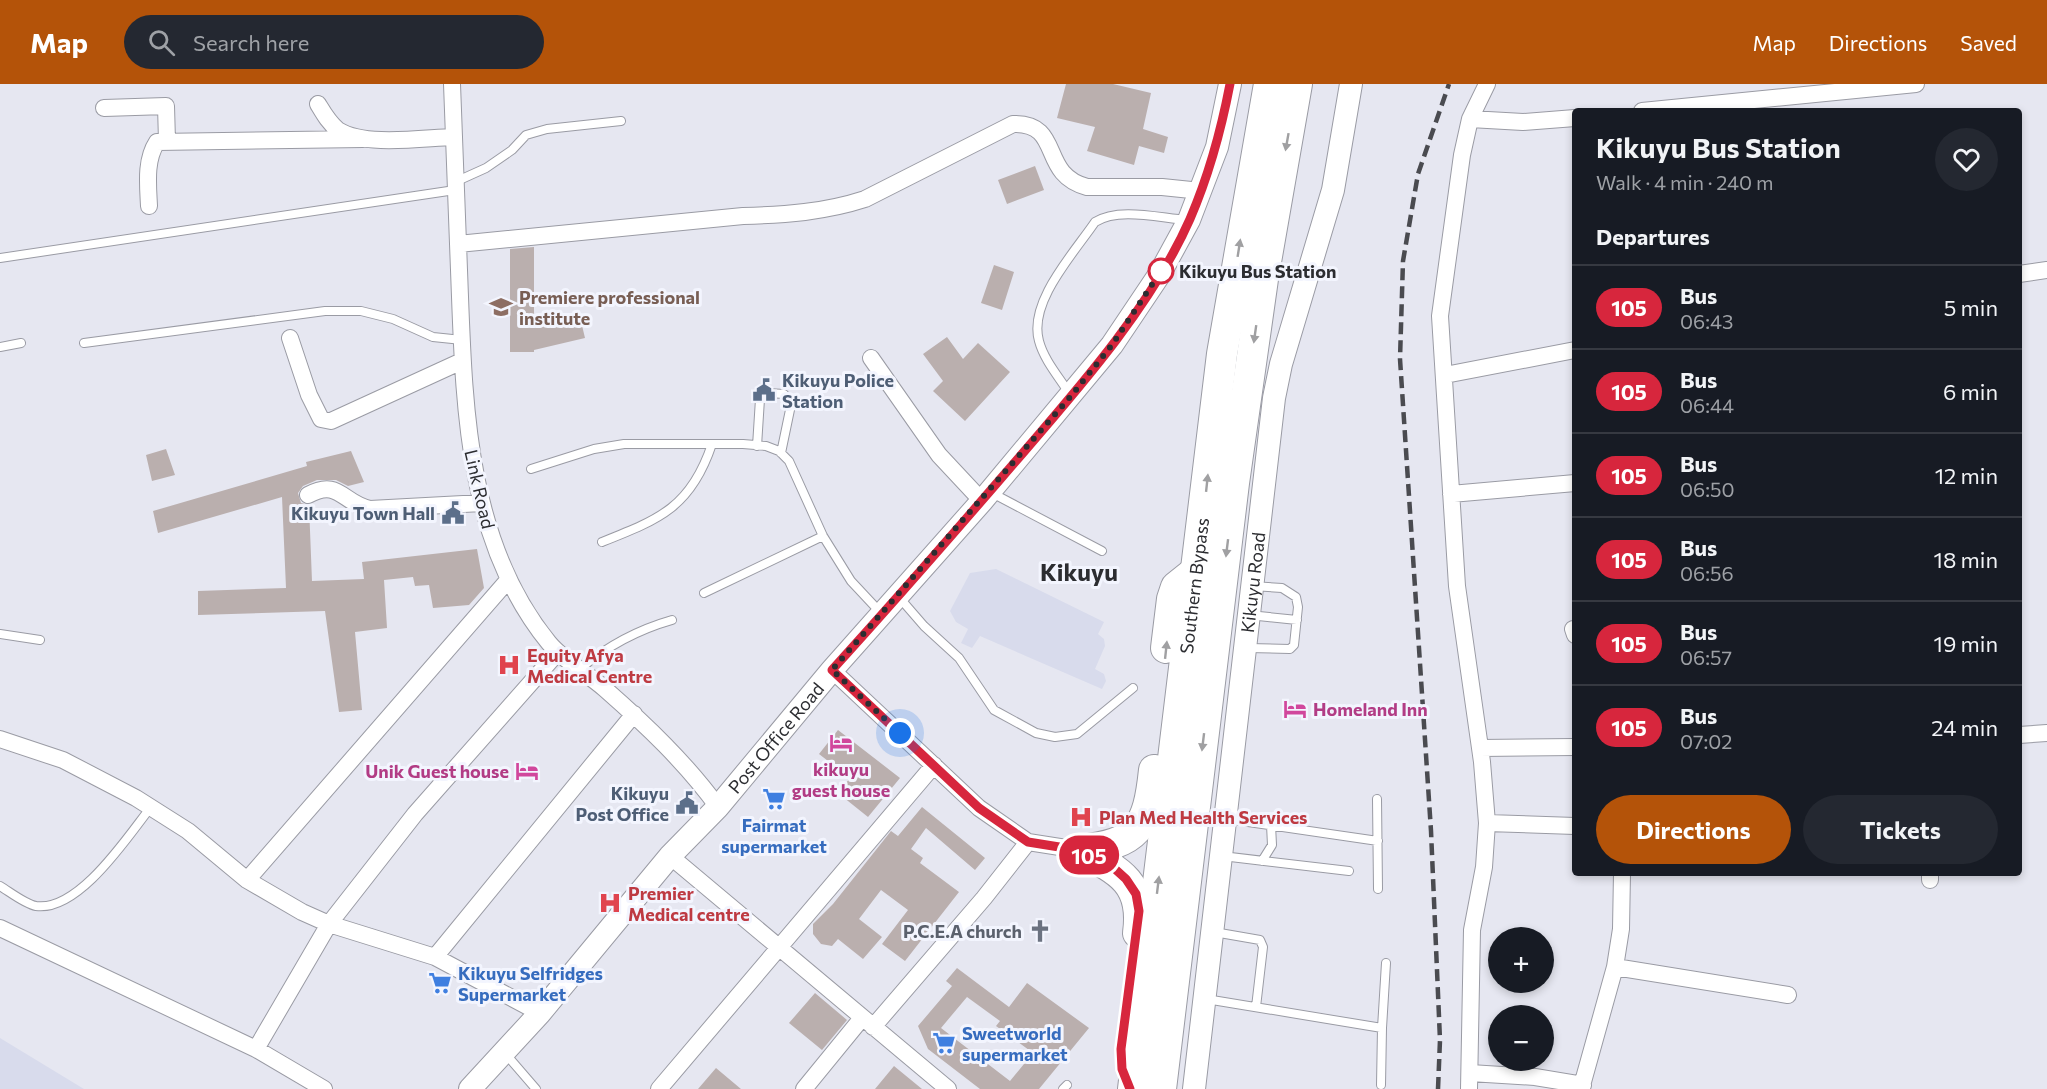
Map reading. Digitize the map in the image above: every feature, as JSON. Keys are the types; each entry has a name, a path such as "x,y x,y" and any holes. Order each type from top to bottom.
{"highway":[{"name":"Southern Bypass","path":"1132,1089 1222,354 1269,84"},
{"name":"Southern Bypass","path":"1161,1089 1236,472 1263,279 1297,84"},
{"path":"1078,850 1116,844 1134,834 1141,825 1150,801 1172,599 1176,587 1196,571"},
{"path":"1078,850 1115,869 1126,879 1136,894 1139,925 1121,1049 1122,1069 1132,1089"}],"street":[{"name":"Link Road","path":"452,84 462,361 470,448 494,548 520,602 558,652 581,668 634,714 701,784 718,807"},
{"name":"Post Office Road","path":"470,1089 540,1013 670,856 718,807 832,670 986,496 1071,396 1119,335 1159,275 1189,220 1217,147 1230,84"},
{"name":"Kikuyu Road","path":"1194,1089 1276,387 1333,190 1351,84"},
{"path":"1487,84 1470,119 1462,155 1442,283 1440,347 1445,375 1460,615 1480,748 1487,823 1484,867 1472,930 1469,1081 1535,1077 1582,1087 1615,967 1621,929 1622,876"},
{"path":"1672,108 1916,84"},
{"path":"318,104 328,120 339,130 363,139"},
{"path":"104,108 166,106 167,141"},
{"path":"1470,119 1523,122 1572,118"},
{"path":"458,244 743,216 783,215 843,206 865,199 1013,124 1035,127 1042,132 1063,176 1087,188 1162,187 1201,191"},
{"path":"149,206 148,171 152,150 157,142 453,137"},
{"path":"2022,274 2047,270"},
{"path":"290,338 309,395 321,419 331,421 462,361"},
{"path":"1445,375 1572,351"},
{"path":"871,358 939,455 986,496"},
{"path":"1451,494 1572,483"},
{"path":"308,495 321,488 333,489 358,507 370,509 482,503"},
{"path":"247,880 509,579"},
{"path":"256,1049 329,924 415,814 558,652"},
{"path":"832,670 979,808 1028,842 1078,850"},
{"path":"435,957 634,714"},
{"path":"2022,735 2047,733"},
{"path":"0,739 63,760 151,807 188,831 247,880 274,898 329,924 435,957 540,1013"},
{"path":"1480,748 1572,747"},
{"path":"659,1089 934,765"},
{"path":"1487,823 1572,826"},
{"path":"804,1089 984,898 1028,842"},
{"path":"670,856 948,1089"},
{"path":"0,928 256,1049 324,1089"},
{"path":"1615,967 1788,995"}],"lane":[{"path":"0,258 455,186 512,150 526,135 557,127 621,121"},
{"path":"1071,396 1043,353 1038,340 1037,322 1041,303 1095,222 1104,216 1189,220"},
{"path":"84,343 325,311 361,311 393,320 433,337 462,340"},
{"path":"0,347 21,344"},
{"path":"757,446 760,399 768,393 784,394 791,405 781,453"},
{"path":"531,469 594,449 624,444 757,446 781,453 789,461 823,536 852,581 883,614"},
{"path":"602,542 643,526 672,507 693,488 704,469 712,444"},
{"path":"986,496 1102,551"},
{"path":"704,592 823,536"},
{"path":"1246,648 1290,649 1294,645 1297,620 1298,607 1292,593 1282,588 1252,586"},
{"path":"898,596 924,626 959,658 994,711 1036,733 1055,737 1077,735 1133,688"},
{"path":"1249,615 1297,620"},
{"path":"581,668 602,650 639,630 672,620"},
{"path":"0,634 40,639"},
{"path":"1377,799 1378,889"},
{"path":"0,886 35,906 51,905 93,881 151,807"},
{"path":"1227,819 1378,841"},
{"path":"1262,861 1272,845 1271,825"},
{"path":"1222,856 1349,871"},
{"path":"1213,932 1260,940 1263,947 1256,1007"},
{"path":"1381,1085 1386,963"},
{"path":"1205,999 1382,1028"},
{"path":"504,1052 536,1089"}],"shaded area":[{"path":"996,569 1104,622 1098,634 1104,639 1105,646 1095,669 1104,674 1106,681 1102,689 980,636 972,648 961,643 968,629 956,622 950,611 970,573"},
{"path":"0,1038 84,1089 0,1089"}],"building":[{"path":"1066,84 1113,84 1151,93 1143,129 1168,137 1164,153 1139,146 1134,165 1087,151 1095,127 1057,118"},
{"path":"1035,166 1044,190 1007,204 998,180"},
{"path":"534,247 534,328 580,317 585,338 534,350 534,352 510,352 510,249"},
{"path":"994,265 1014,272 1002,310 981,303"},
{"path":"947,337 963,359 978,343 1010,372 965,421 933,391 943,381 923,354"},
{"path":"166,449 175,475 152,481 146,455"},
{"path":"351,451 364,482 348,486 336,480 317,480 303,486 298,493 301,503 309,505 312,581 364,579 362,562 477,549 484,588 469,605 433,608 429,585 415,586 413,577 384,580 387,628 355,632 362,710 339,712 325,611 198,615 198,591 286,588 282,497 158,533 153,511 307,466 306,462"},
{"path":"838,730 900,778 868,817 838,793 850,778 819,754"},
{"path":"922,807 985,858 975,870 926,828 911,849 923,858 920,863 959,892 905,961 882,944 908,910 881,890 859,919 882,937 863,959 838,939 832,946 821,944 813,934 813,924 833,904 891,831 898,836"},
{"path":"957,968 1009,1007 1027,983 1089,1028 1039,1089 980,1089 928,1049 918,1026 952,986 946,981","holes":["967,997 1000,1021 996,1026 1033,1053 1010,1081 941,1028"]},
{"path":"815,993 847,1020 822,1050 789,1023"},
{"path":"894,1066 922,1089 875,1089"},
{"path":"716,1068 741,1089 698,1089"}],"railway":[{"path":"1438,1089 1440,1040 1431,831 1400,359 1403,261 1418,174 1449,84"}],"bus line":[{"name":"105","path":"1130,1089 1122,1069 1121,1049 1139,925 1139,911 1136,894 1126,879 1115,869 1078,850 1028,842 979,808 832,670 982,501 1112,345 1159,275 1189,220 1217,147 1230,84"}],"place":[{"name":"Kikuyu Bus Station","path":"1161,271"},
{"name":"Premiere professional institute","path":"501,307"},
{"name":"Kikuyu Police Station","path":"764,390"},
{"name":"Kikuyu Town Hall","path":"453,513"},
{"name":"Equity Afya Medical Centre","path":"509,665"},
{"name":"Homeland Inn","path":"1295,709"},
{"name":"kikuyu guest house","path":"841,743"},
{"name":"Unik Guest house","path":"527,771"},
{"name":"Fairmat supermarket","path":"774,799"},
{"name":"Kikuyu Post Office","path":"687,803"},
{"name":"Plan Med Health Services","path":"1081,817"},
{"name":"Premier Medical centre","path":"610,903"},
{"name":"P.C.E.A church","path":"1040,931"},
{"name":"Kikuyu Selfridges Supermarket","path":"440,983"},
{"name":"Sweetworld supermarket","path":"944,1043"}],"district":[{"name":"Kikuyu","path":"1079,571"}],"route":[{"path":"900,733 832,670 982,501 1071,396 1112,345 1161,271"}]}
